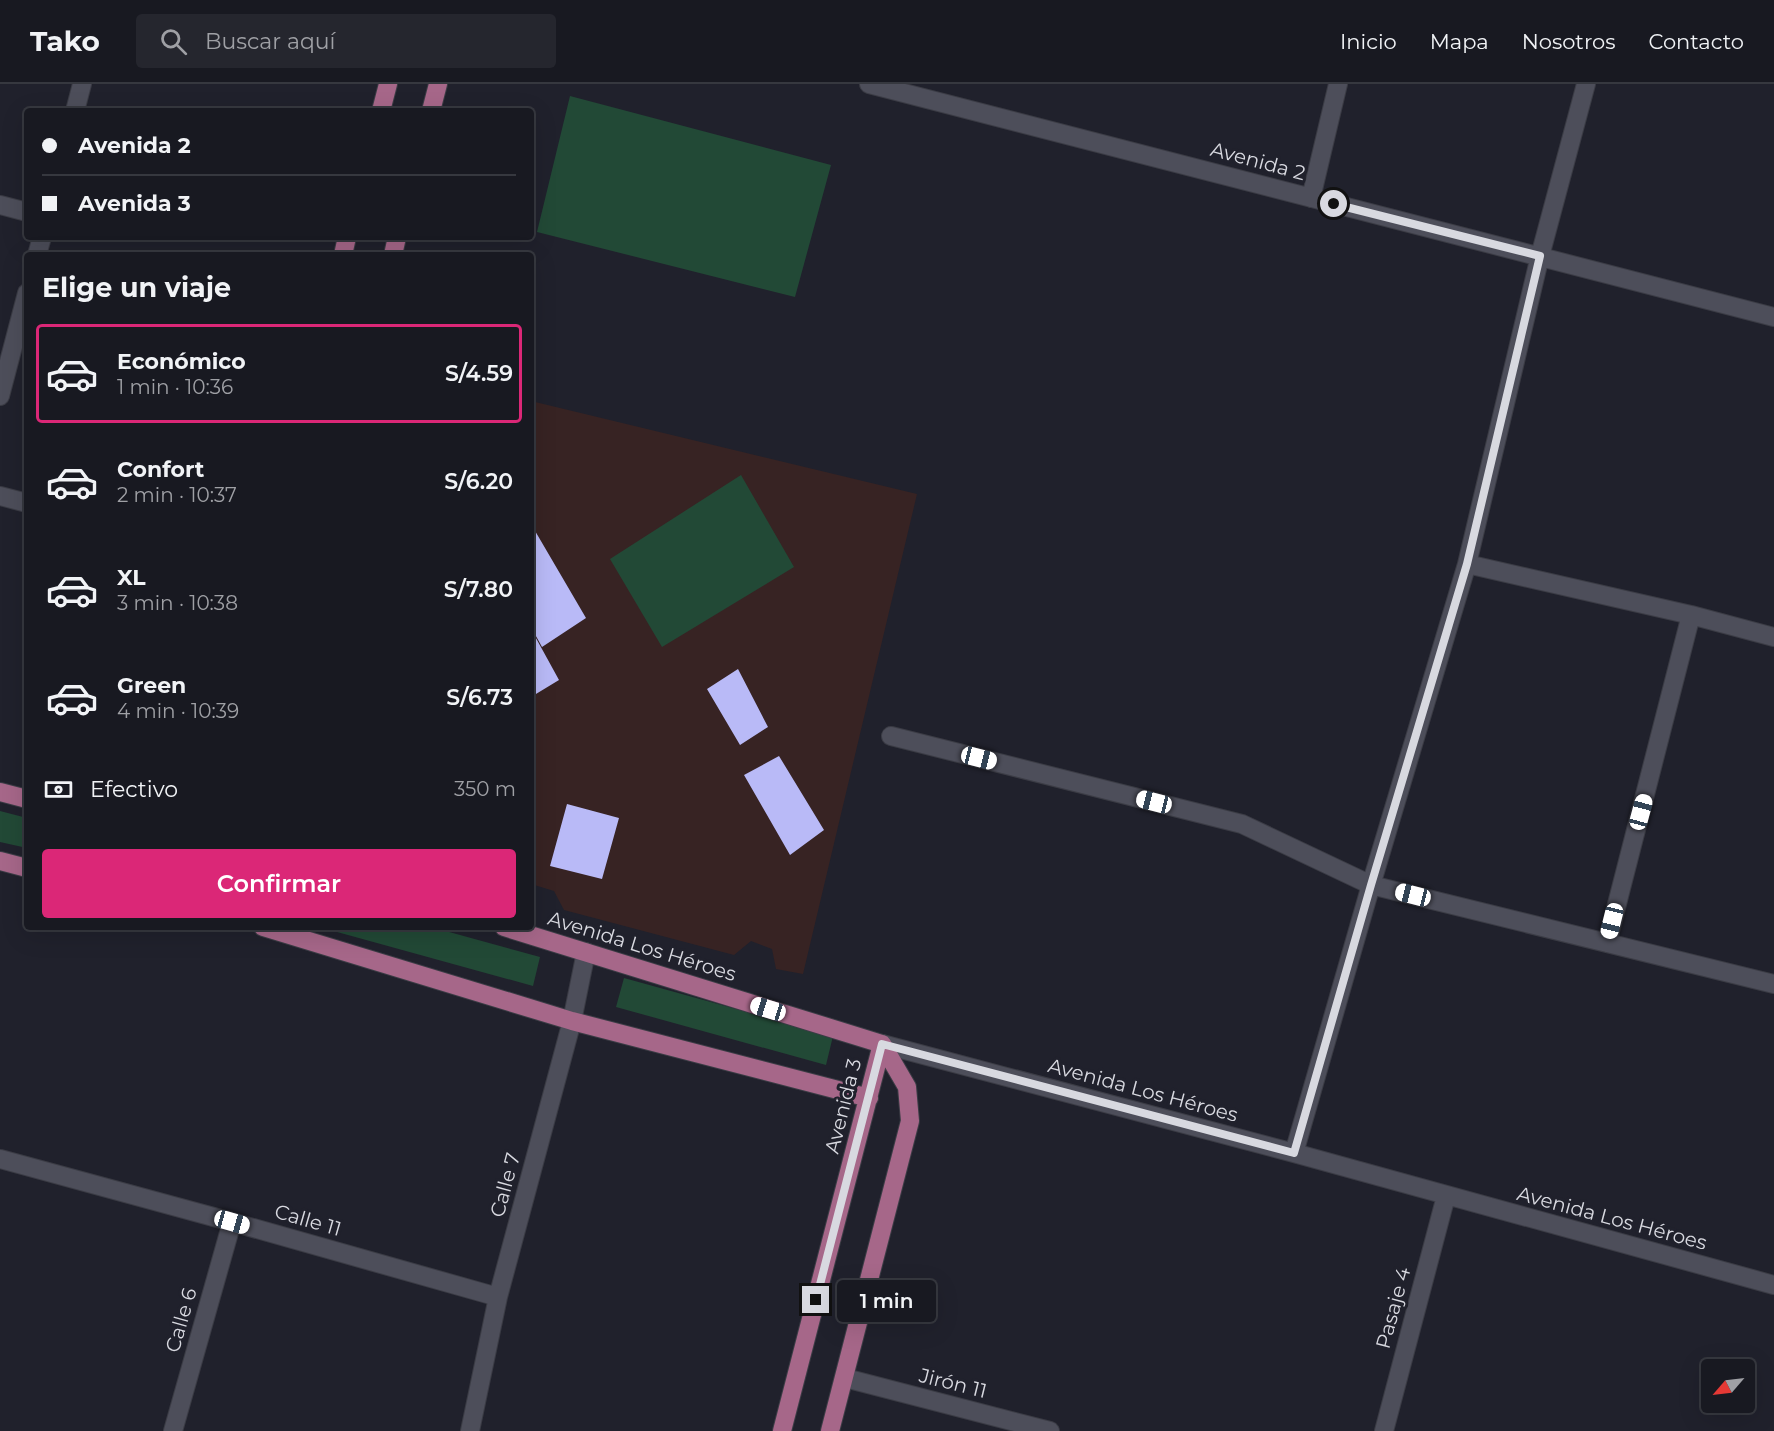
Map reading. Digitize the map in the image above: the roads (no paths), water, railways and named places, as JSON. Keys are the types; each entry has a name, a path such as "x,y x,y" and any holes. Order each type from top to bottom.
{"main road":[{"path":"382,108 388,84"},
{"path":"432,108 438,84"},
{"path":"0,792 24,798"},
{"path":"0,861 24,867"},
{"path":"273,930 572,1021 869,1098"},
{"name":"Avenida Los Héroes","path":"514,930 882,1044"},
{"name":"Avenida 3","path":"782,1431 882,1044"},
{"name":"Avenida 3","path":"830,1431 910,1121 907,1087 882,1044"}],"street":[{"path":"76,108 82,84"},
{"name":"Avenida 2","path":"869,84 1774,317"},
{"path":"1311,198 1338,84"},
{"path":"1294,1153 1467,564 1540,256 1586,84"},
{"path":"0,205 24,211"},
{"path":"0,396 24,304"},
{"path":"0,496 24,502"},
{"path":"1467,564 1691,615 1774,637"},
{"path":"1607,943 1691,615"},
{"path":"891,736 1242,824 1371,885 1774,984"},
{"name":"Calle 7","path":"470,1431 498,1298 572,1021 586,952"},
{"name":"Avenida Los Héroes","path":"882,1044 1294,1153 1774,1285"},
{"name":"Calle 11","path":"0,1159 498,1298"},
{"name":"Pasaje 4","path":"1384,1431 1446,1196"},
{"name":"Calle 6","path":"173,1431 232,1222"},
{"name":"Jirón 11","path":"845,1378 1050,1431"}]}
